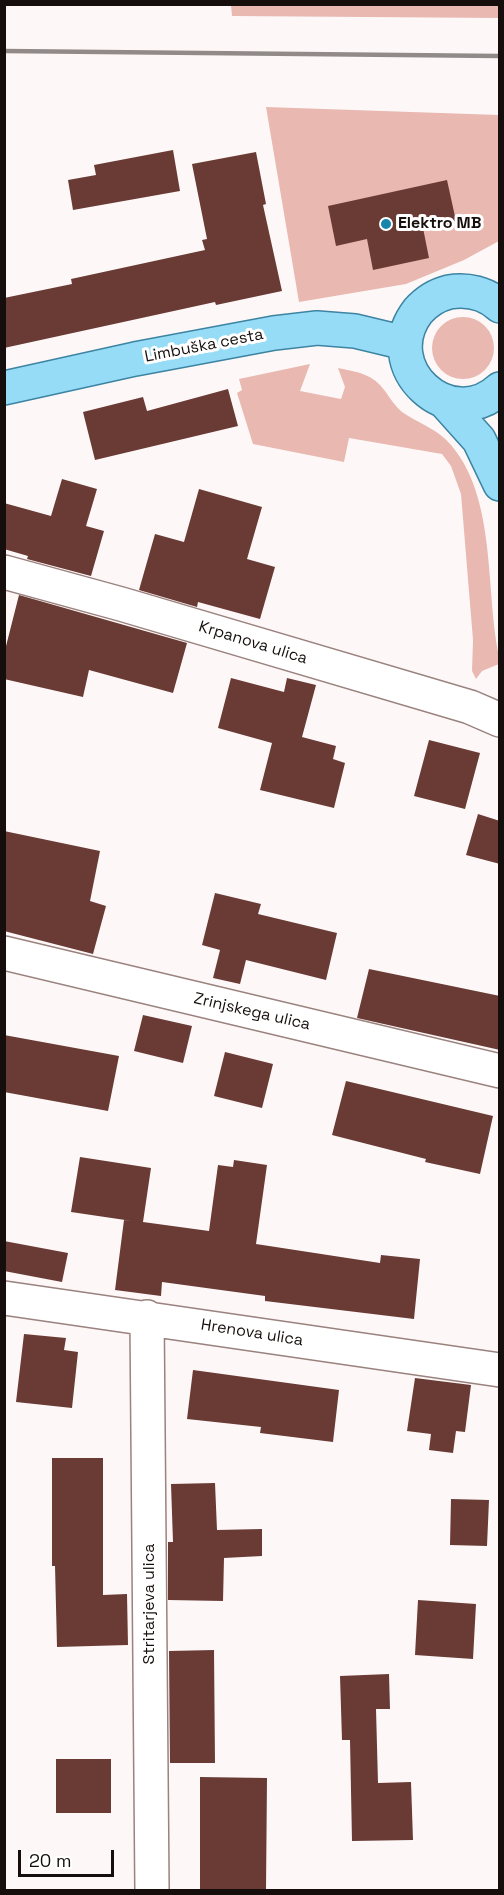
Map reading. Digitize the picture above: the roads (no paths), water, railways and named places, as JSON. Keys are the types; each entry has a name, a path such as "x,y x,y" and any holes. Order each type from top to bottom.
{"main road":[{"path":"498,301 471,291 444,293 421,307 407,330 405,343 406,362 414,380 428,393 445,402 478,440 500,484"},
{"name":"Limbuška cesta","path":"4,388 135,359 274,333 317,328 355,331 405,343"},
{"path":"445,402 464,404 483,400 500,389"}],"street":[{"name":"Krpanova ulica","path":"4,572 121,604 459,704 500,720"},
{"name":"Zrinjskega ulica","path":"4,953 500,1071"},
{"name":"Hrenova ulica","path":"4,1298 500,1370"},
{"name":"Stritarjeva ulica","path":"147,1317 152,1890"}],"railway":[{"path":"4,51 500,56"}],"place":[{"name":"Elektro MB","path":"386,224"}]}
